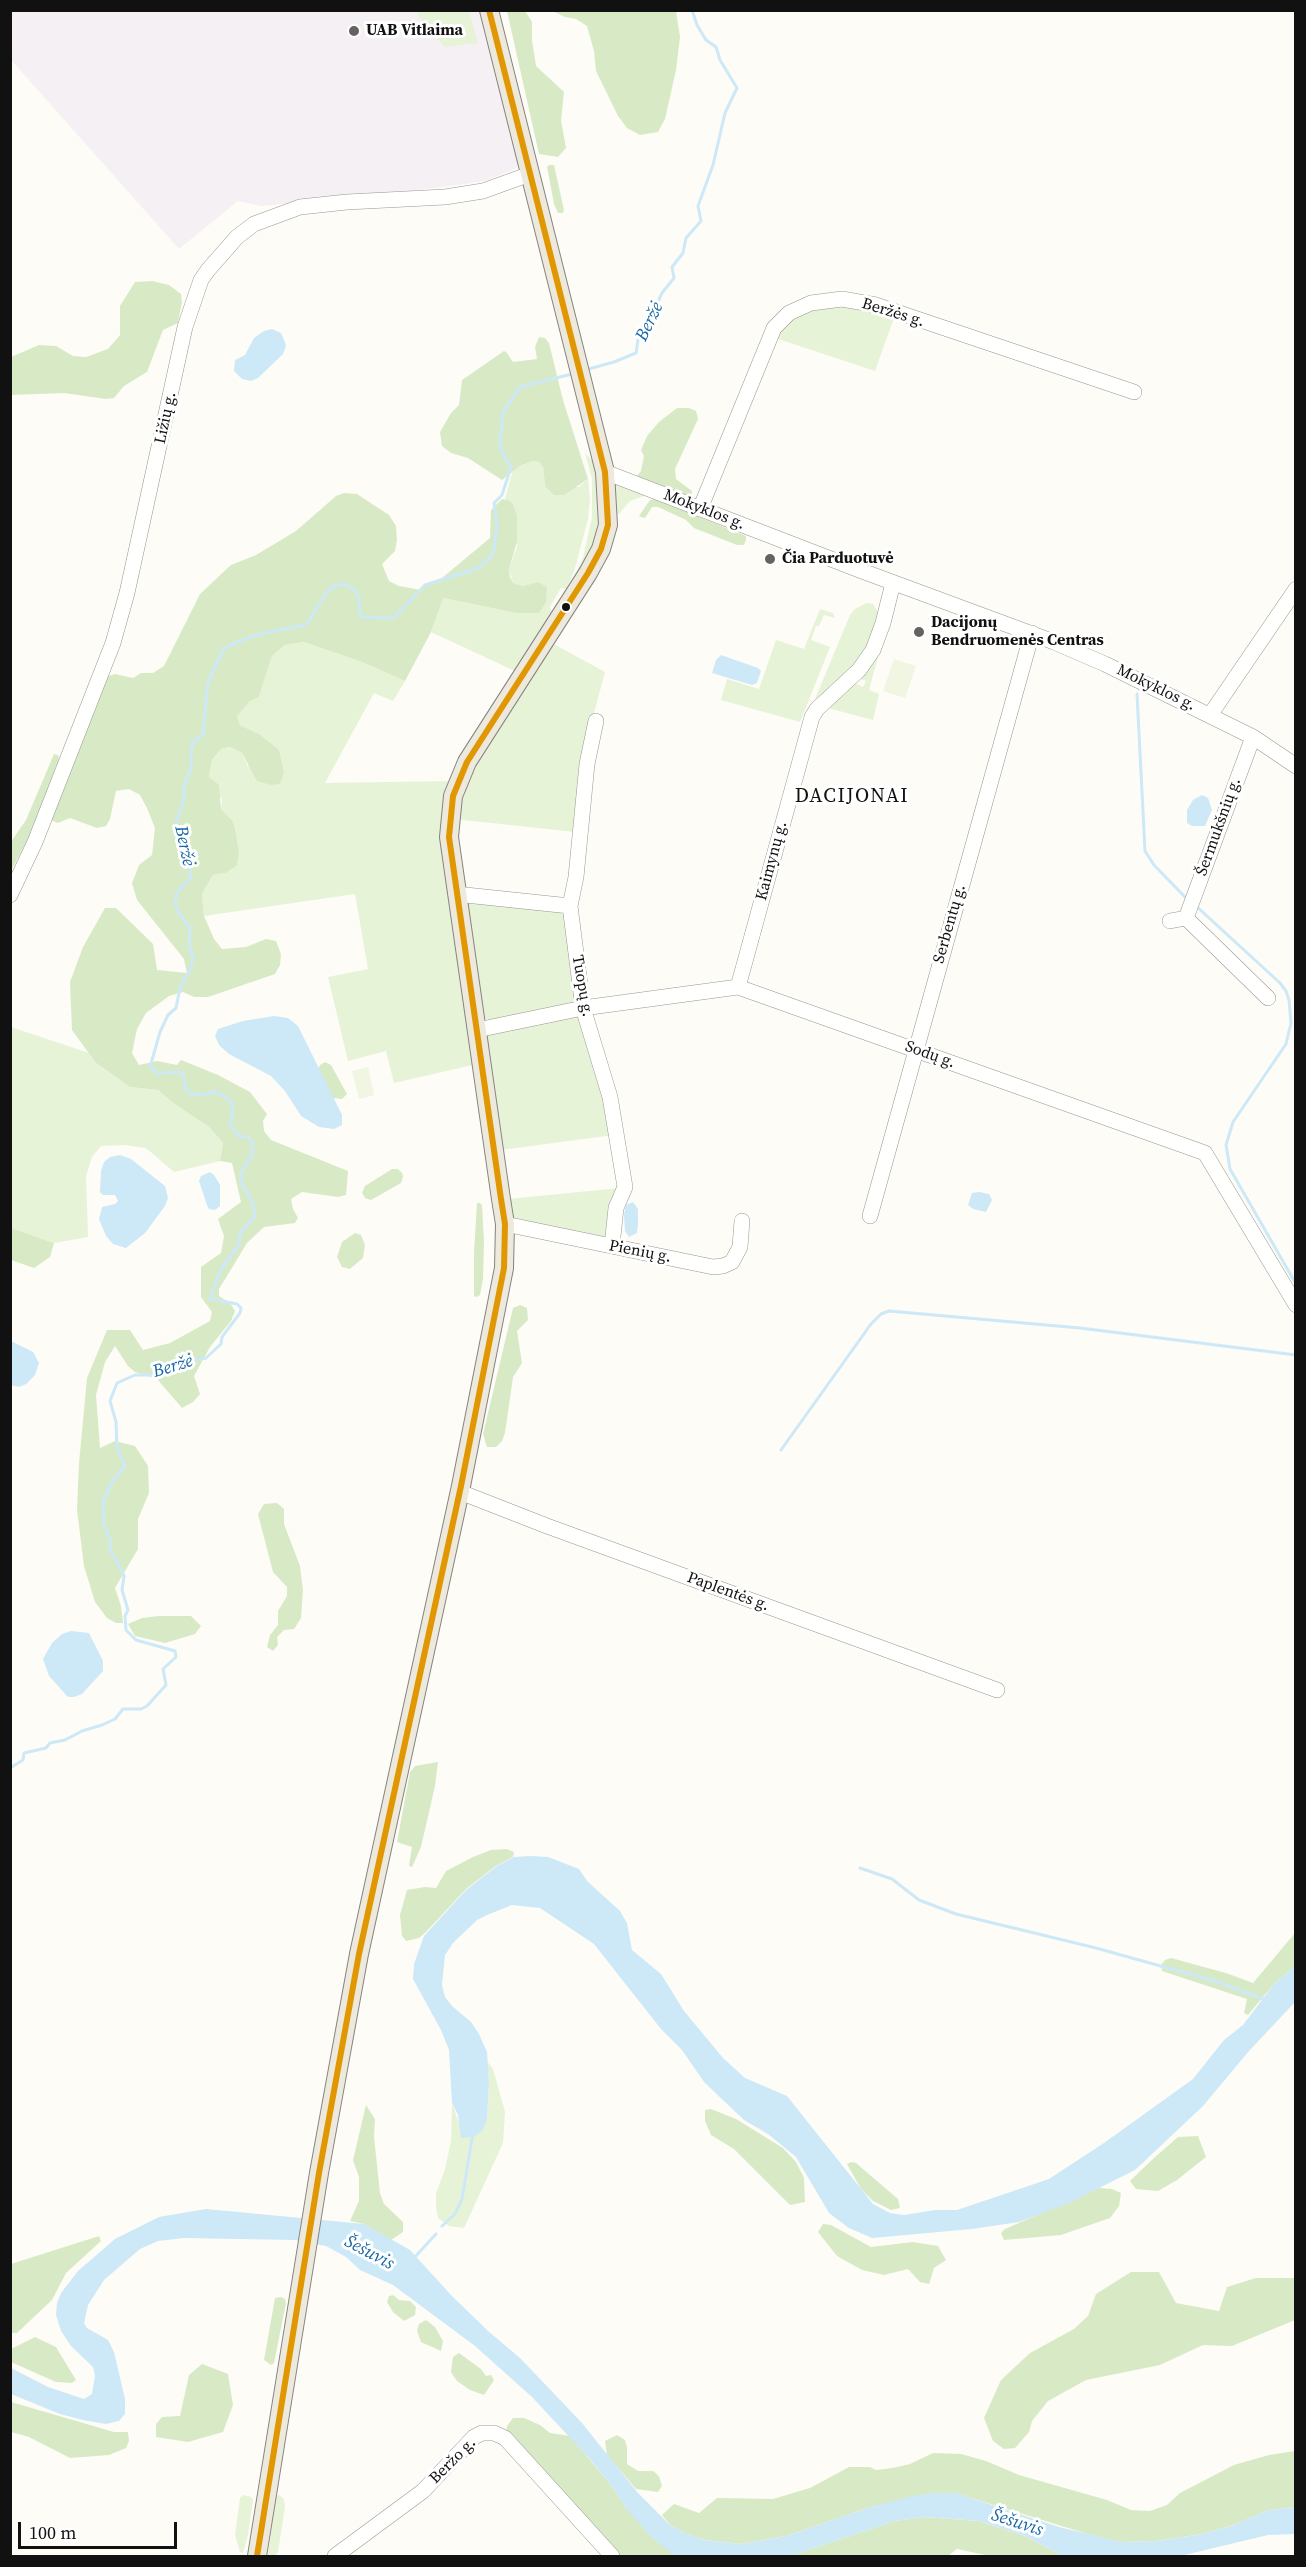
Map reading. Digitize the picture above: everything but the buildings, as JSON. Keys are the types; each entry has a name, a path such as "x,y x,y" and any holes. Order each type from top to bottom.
{"main road":[{"path":"257,2556 320,2173 359,1954 460,1492 500,1299 504,1268 505,1224 449,837 453,796 467,762 601,549 608,525 608,490 605,472 489,10"}],"street":[{"name":"Ližių g.","path":"10,895 35,842 113,643 127,593 184,327 201,280 208,270 237,237 254,224 300,207 340,202 445,197 483,190 530,174"},
{"name":"Beržės g.","path":"700,509 726,451 774,328 789,313 811,303 842,299 876,305 1134,392"},
{"name":"Mokyklos g.","path":"605,472 893,583 1032,633 1105,664 1253,737 1296,766"},
{"name":"Kaimynų g.","path":"738,987 812,717 817,709 859,670 873,650 883,623 893,583"},
{"path":"1210,715 1296,589"},
{"name":"Serbentų g.","path":"870,1216 1032,633"},
{"name":"Tuopų g.","path":"596,721 586,764 576,877 570,906 583,1008 610,1097 625,1187 616,1208 612,1246"},
{"name":"Šermukšnių g.","path":"1186,918 1253,737"},
{"path":"456,894 570,906"},
{"path":"1170,921 1186,918 1268,998"},
{"name":"Sodų g.","path":"477,1029 583,1008 738,987 1205,1153 1296,1305"},
{"name":"Pienių g.","path":"505,1224 713,1267 732,1262 740,1247 742,1221"},
{"name":"Paplentės g.","path":"460,1492 547,1526 997,1690"},
{"name":"Beržo g.","path":"335,2556 423,2491 474,2437 482,2433 494,2433 505,2438 612,2556"}],"shaded area":[{"path":"11,11 480,11 521,163 515,169 485,181 398,193 261,206 238,201 179,249 11,60"}],"green space":[{"path":"421,11 469,11 478,43 445,47 417,15"},
{"path":"507,11 525,11 532,22 536,66 564,92 561,120 566,148 558,157 539,154"},
{"path":"552,11 676,11 680,37 676,70 665,119 658,132 640,135 627,128 618,116 596,71 594,51 587,26 576,19"},
{"path":"554,165 563,213 558,213 554,204 547,167"},
{"path":"152,281 169,285 181,294 182,302 178,323 163,330 147,372 124,386 114,398 64,393 11,395 11,357 39,345 56,346 73,356 86,357 108,349 120,335 120,306 135,282"},
{"path":"846,305 867,308 894,318 875,371 775,338 788,319 803,311"},
{"path":"539,337 545,338 549,343 563,400 588,479 564,495 554,495 545,486 543,467 539,462 532,461 520,466 502,480 468,458 451,453 442,446 440,432 451,413 459,405 462,380 504,351 513,362 537,359 535,347"},
{"path":"677,408 689,408 696,411 698,419 675,469 676,479 692,491 692,496 689,497 636,477 641,471 644,456 641,450 647,436 659,422"},
{"path":"585,453 597,466 601,517 592,552 568,589 583,558 592,517 592,479"},
{"path":"532,461 539,462 543,467 545,486 579,487 588,479 590,499 588,519 574,572 566,589 561,588 550,607 552,613 517,672 431,632 442,598 516,613 538,582 523,586 513,583 509,569 517,547 517,516 508,500 505,499 512,473 516,468"},
{"path":"613,480 647,495 630,501 617,514"},
{"path":"344,493 357,494 389,515 396,526 397,540 395,551 382,564 389,581 399,586 421,590 425,585 442,578 490,538 491,510 502,499 508,500 513,504 517,516 517,542 509,569 510,577 513,583 523,586 538,582 547,587 546,602 539,613 516,613 443,598 431,632 405,681 362,662 303,642 285,645 272,656 259,697 249,702 237,716 240,725 259,734 279,750 284,772 280,784 271,785 257,781 242,753 230,747 221,749 212,760 209,777 219,785 221,809 232,820 239,851 237,865 226,873 213,875 206,887 202,895 204,916 214,939 222,949 246,947 266,939 276,941 281,954 280,965 275,974 208,997 194,997 183,992 169,996 146,1013 137,1029 132,1053 139,1065 157,1061 177,1065 181,1060 218,1075 250,1092 267,1114 263,1121 264,1131 271,1140 348,1171 346,1195 338,1197 302,1192 291,1199 298,1218 295,1223 264,1227 247,1243 219,1289 219,1296 230,1303 235,1311 231,1321 210,1347 194,1376 200,1394 193,1402 182,1408 157,1379 135,1372 128,1366 115,1346 105,1362 96,1395 100,1448 115,1441 135,1446 148,1466 149,1493 138,1519 138,1549 115,1588 121,1606 123,1623 116,1623 107,1618 95,1602 84,1566 77,1510 87,1378 107,1330 130,1330 143,1350 170,1343 210,1321 212,1312 201,1297 201,1267 221,1253 224,1236 218,1219 241,1202 232,1163 220,1161 223,1143 209,1127 158,1090 130,1087 96,1063 72,1030 70,982 83,947 105,908 116,908 153,944 157,970 187,973 184,959 137,900 132,883 139,865 152,855 155,828 147,808 140,795 129,789 116,791 110,819 106,826 97,828 70,818 58,823 48,819 100,679 115,674 133,678 141,673 153,673 164,666 200,594 231,565 256,555 296,531 336,496"},
{"path":"655,499 746,536 744,545 737,545 694,528 686,520 658,507 652,507 645,518 639,516 650,500"},
{"path":"866,603 873,604 878,612 868,648 854,667 813,704 850,615"},
{"path":"820,609 833,613 835,618 824,615 819,626 816,626 811,640 830,647 800,722 721,700 727,679 759,689 776,640 804,649"},
{"path":"302,642 362,662 405,681 393,701 374,693 325,783 451,781 443,801 441,824 477,1064 394,1083 386,1051 348,1061 328,977 368,969 355,894 204,916 202,895 206,887 213,875 226,873 236,865 239,851 232,820 221,809 222,800 209,777 212,760 221,749 230,747 242,753 248,767 259,734 240,725 237,715 249,702 259,697 272,656 285,645"},
{"path":"552,643 605,672 587,739 575,832 454,819 466,777"},
{"path":"879,653 869,690 879,694 873,720 828,708 855,683 863,687 866,681 860,679"},
{"path":"894,659 916,666 905,698 883,691"},
{"path":"54,754 58,755 59,759 31,833 11,871 10,843 26,820"},
{"path":"460,890 562,902 577,1005 492,1022 485,1018 481,1011"},
{"path":"580,1015 614,1135 501,1150 486,1036 490,1033"},
{"path":"11,1027 89,1053 96,1063 130,1087 158,1090 209,1127 223,1143 220,1161 174,1172 146,1148 124,1145 101,1146 92,1157 86,1176 88,1237 54,1243 11,1228"},
{"path":"325,1062 331,1065 347,1094 342,1099 333,1098 318,1069"},
{"path":"368,1067 374,1095 359,1099 352,1071"},
{"path":"392,1169 398,1169 402,1173 401,1183 371,1200 365,1198 362,1193 365,1186"},
{"path":"620,1188 609,1242 511,1223 508,1199"},
{"path":"477,1203 482,1205 484,1242 483,1279 480,1295 477,1297 474,1296 474,1253"},
{"path":"11,1228 54,1243 50,1257 34,1268 11,1260"},
{"path":"355,1233 361,1235 365,1245 363,1258 350,1269 342,1267 337,1257 342,1242"},
{"path":"520,1305 527,1308 528,1320 517,1331 522,1363 513,1377 502,1441 496,1447 487,1447 483,1434 513,1308"},
{"path":"277,1503 284,1509 284,1524 300,1566 303,1590 301,1618 294,1629 284,1630 277,1637 278,1645 273,1651 267,1647 270,1635 278,1625 278,1611 287,1596 287,1587 273,1572 258,1514 264,1504"},
{"path":"191,1616 201,1626 195,1634 165,1643 135,1636 128,1624 142,1618"},
{"path":"438,1762 421,1847 412,1867 409,1866 412,1847 397,1842 410,1772 415,1766"},
{"path":"507,1849 514,1852 513,1857 496,1866 466,1889 419,1938 406,1941 402,1936 400,1915 407,1890 436,1888 446,1871 491,1850"},
{"path":"1295,1933 1295,1966 1274,1984 1248,2015 1244,2013 1247,1999 1162,1971 1161,1965 1165,1960 1171,1958 1253,1983"},
{"path":"487,2061 493,2069 505,2112 503,2143 464,2228 449,2226 438,2218 436,2194 445,2169 451,2141 452,2103 460,2126 487,2120 489,2083"},
{"path":"366,2105 375,2119 374,2137 380,2193 384,2204 403,2222 403,2232 391,2240 364,2224 350,2221 359,2201 359,2177 353,2160"},
{"path":"711,2109 736,2119 783,2148 796,2162 804,2178 805,2202 790,2205 734,2149 711,2135 705,2121 705,2110"},
{"path":"1198,2136 1206,2157 1177,2180 1158,2191 1136,2189 1130,2181 1178,2137"},
{"path":"856,2163 898,2199 900,2208 891,2210 873,2201 861,2189 847,2164"},
{"path":"1099,2188 1112,2189 1121,2193 1119,2206 1110,2218 1061,2235 1004,2240 1001,2233 1005,2229"},
{"path":"823,2224 831,2225 871,2247 913,2242 938,2246 946,2260 934,2268 929,2284 920,2282 908,2269 884,2275 862,2270 837,2256 818,2232"},
{"path":"99,2236 101,2241 66,2273 52,2300 17,2333 11,2333 11,2264"},
{"path":"1131,2272 1159,2272 1176,2303 1219,2311 1227,2287 1256,2278 1295,2278 1295,2320 1232,2346 1203,2345 1160,2365 1086,2380 1048,2401 1032,2421 1029,2432 1015,2448 1004,2449 993,2441 984,2418 1001,2380 1030,2353 1074,2329 1088,2316 1096,2294"},
{"path":"393,2295 399,2300 410,2301 416,2307 415,2315 404,2321 393,2312 387,2302 389,2296"},
{"path":"281,2297 286,2303 274,2363 271,2365 264,2360 275,2298"},
{"path":"426,2320 435,2327 443,2341 441,2351 421,2342 417,2331 419,2324"},
{"path":"35,2337 56,2347 76,2380 72,2383 56,2382 11,2362 11,2349"},
{"path":"459,2353 481,2369 486,2376 491,2375 494,2380 484,2395 470,2390 457,2381 451,2372 453,2357"},
{"path":"202,2364 228,2374 233,2405 223,2432 188,2442 156,2437 156,2424 162,2417 180,2416 189,2375"},
{"path":"11,2402 114,2432 128,2432 129,2441 126,2448 109,2455 70,2458 29,2437 11,2432"},
{"path":"513,2418 524,2418 540,2425 550,2433 570,2436 612,2486 626,2508 675,2556 612,2556 505,2438 507,2426"},
{"path":"617,2435 625,2440 627,2464 638,2471 653,2471 659,2476 662,2486 658,2492 636,2489 607,2455 605,2441"},
{"path":"1295,2451 1295,2507 1269,2510 1231,2526 1202,2534 1157,2541 1121,2542 1097,2537 955,2493 934,2493 871,2507 786,2536 741,2544 705,2540 687,2534 670,2525 662,2515 674,2504 699,2513 717,2498 773,2499 810,2488 849,2467 870,2467 876,2470 892,2468 910,2464 933,2453 961,2454 986,2461 1019,2475 1107,2500 1131,2510 1150,2511 1167,2505 1180,2493 1234,2465 1269,2455"},
{"path":"243,2495 253,2500 243,2553 240,2552 235,2535 240,2498"},
{"path":"279,2495 284,2499 285,2507 278,2552 275,2556 268,2556 276,2496"},
{"path":"925,2517 979,2521 1025,2536 1063,2556 990,2556 957,2549 948,2556 790,2556 895,2521"}],"water":[{"path":"272,329 281,333 286,346 283,354 258,378 251,381 242,379 234,371 235,360 245,355 254,338"},
{"path":"721,655 758,668 761,671 757,683 752,685 712,673 716,660"},
{"path":"1202,795 1208,798 1212,810 1205,826 1192,826 1187,823 1187,810 1193,800"},
{"path":"274,1016 288,1018 298,1026 342,1115 342,1125 334,1129 319,1127 301,1116 285,1091 271,1076 229,1054 219,1045 215,1036 218,1029 243,1021"},
{"path":"120,1155 131,1159 165,1186 168,1198 165,1206 145,1233 126,1248 113,1244 106,1236 99,1219 102,1207 118,1201 115,1195 103,1195 100,1192 101,1171 104,1162 110,1157"},
{"path":"210,1172 220,1185 220,1206 215,1210 209,1209 199,1181 201,1176"},
{"path":"972,1193 989,1194 992,1200 986,1212 973,1209 968,1205"},
{"path":"633,1202 638,1209 637,1233 629,1237 625,1231 624,1215 626,1205"},
{"path":"11,1341 33,1352 39,1363 35,1375 19,1387 11,1385"},
{"path":"71,1631 89,1633 103,1661 103,1671 82,1694 68,1697 49,1676 43,1659 52,1643 62,1634"},
{"path":"514,1857 548,1857 579,1869 587,1881 620,1911 627,1923 632,1950 661,1974 684,2011 723,2058 745,2078 787,2096 873,2204 890,2213 904,2215 935,2210 957,2210 1049,2179 1104,2143 1193,2079 1224,2040 1243,2025 1274,1984 1295,1966 1295,2002 1249,2051 1203,2106 1135,2170 1069,2203 1019,2222 972,2229 872,2238 849,2228 829,2213 796,2157 768,2134 744,2120 704,2082 682,2050 661,2029 594,1944 540,1908 512,1905 487,1915 477,1920 453,1943 445,1955 442,1985 445,1997 471,2022 487,2052 489,2083 487,2120 482,2131 473,2137 461,2138 458,2115 452,2103 449,2050 441,2030 413,1979 414,1964 424,1936 466,1890 497,1866"},
{"name":"Šešuvis","path":"206,2209 364,2224 410,2250 451,2295 520,2358 582,2423 638,2493 670,2525 705,2540 741,2544 786,2536 871,2507 934,2493 956,2493 1059,2527 1121,2542 1157,2541 1202,2534 1231,2526 1269,2510 1295,2507 1295,2534 1268,2535 1180,2556 1063,2556 1025,2536 979,2521 925,2517 895,2521 790,2556 675,2556 650,2536 589,2458 532,2397 475,2346 393,2285 360,2270 346,2257 326,2246 295,2240 184,2238 158,2241 140,2249 104,2280 88,2305 84,2323 87,2328 108,2340 114,2352 125,2399 125,2414 119,2421 106,2424 83,2420 60,2414 11,2394 11,2368 48,2387 84,2399 92,2394 95,2376 93,2367 71,2346 61,2331 56,2315 61,2293 78,2271 115,2239 159,2217"}],"waterway":[{"name":"Beržė","path":"585,370 636,353 639,334 648,323 662,293 674,278 672,267 683,253 686,238 701,221 698,206 713,165 725,113 737,88 720,60 716,47 706,40 697,25 692,10"},
{"name":"Beržė","path":"10,1768 23,1760 24,1753 46,1748 50,1743 65,1740 82,1731 102,1725 115,1719 123,1709 141,1709 147,1706 166,1685 163,1669 176,1657 175,1651 136,1640 126,1630 125,1616 128,1610 122,1590 124,1576 110,1551 110,1541 104,1524 103,1501 112,1482 125,1466 117,1448 116,1422 110,1401 117,1383 135,1375 151,1375 167,1370 177,1363 206,1358 221,1344 222,1337 240,1313 241,1308 237,1304 210,1299 221,1269 239,1245 240,1233 254,1217 254,1206 241,1181 241,1173 252,1156 253,1143 247,1136 240,1137 230,1125 233,1109 232,1103 227,1098 213,1091 207,1095 190,1094 185,1088 184,1075 181,1072 157,1073 150,1067 160,1032 168,1015 176,1008 180,988 191,968 193,956 189,948 190,928 175,903 177,892 190,879 190,862 176,823 191,767 192,743 203,734 208,682 223,650 230,645 260,634 306,625 327,592 334,586 344,584 354,590 358,595 361,617 393,618 425,585 478,568 491,557 494,549 497,524 494,503 502,495 511,467 500,444 503,412 520,387 572,374"},
{"path":"1137,694 1145,851 1154,865 1185,897"},
{"path":"1196,906 1280,983 1289,1000 1291,1023 1286,1044 1233,1122 1226,1145 1230,1169 1296,1284"},
{"path":"781,1450 871,1324 881,1314 889,1311 1080,1328 1296,1355"},
{"name":"Beržė","path":"10,1781 10,1794"},
{"path":"860,1868 892,1879 919,1900 956,1914 1096,1948 1218,1982 1263,1999"},
{"name":"Beržė","path":"10,1989 10,2005"},
{"path":"442,2226 455,2214 462,2199 473,2133"},
{"path":"413,2259 436,2234"}],"transit line":[{"path":"257,2556 319,2173 359,1954 461,1486 504,1268 505,1224 449,837 453,796 467,762 588,573 601,549 608,525 605,472 489,10"}],"place":[{"name":"UAB Vitlaima","path":"354,31"},
{"name":"Čia Parduotuvė","path":"770,559"},
{"name":"Dacijonų Bendruomenės Centras","path":"919,632"}],"district":[{"name":"DACIJONAI","path":"852,797"}]}
